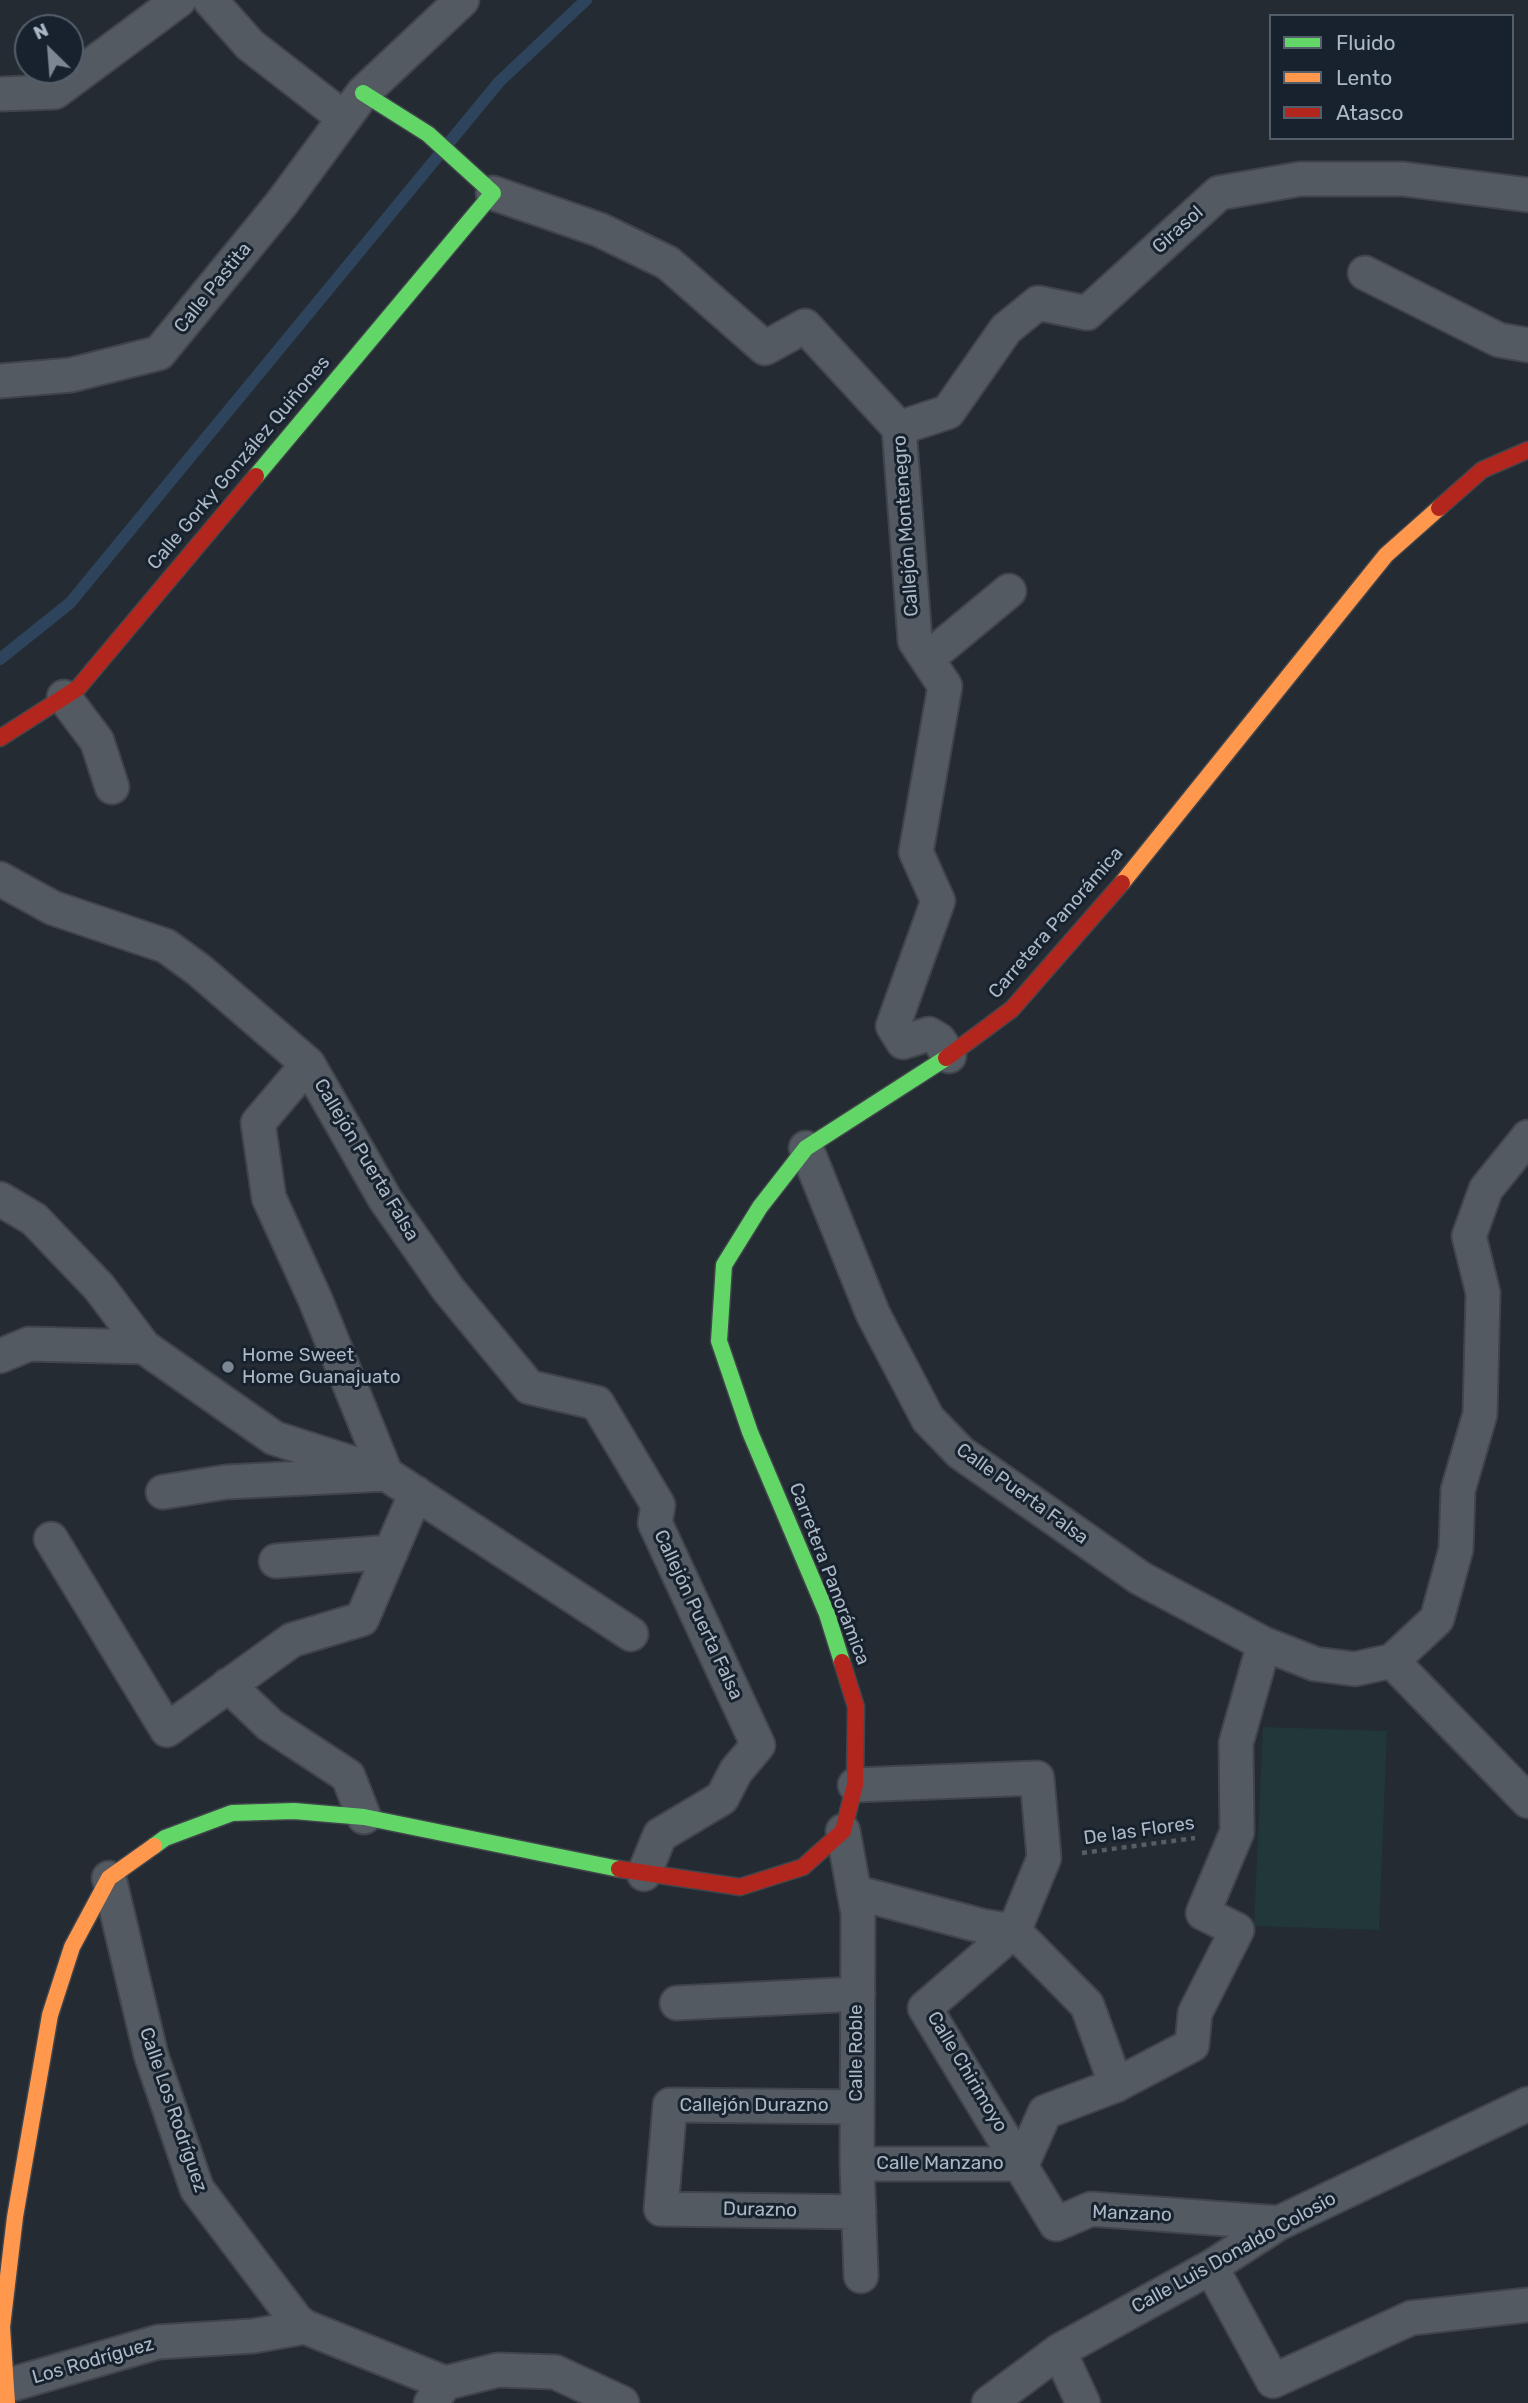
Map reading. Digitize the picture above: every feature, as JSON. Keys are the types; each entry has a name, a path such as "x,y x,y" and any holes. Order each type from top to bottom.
{"street":[{"path":"0,94 55,92 179,0"},
{"path":"209,0 250,45 354,105 428,134 481,183"},
{"name":"Calle Pastita","path":"0,381 71,375 159,353 282,203 354,105 462,0"},
{"name":"Girasol","path":"900,428 948,412 1006,329 1038,303 1087,313 1219,192 1300,179 1403,178 1528,195"},
{"name":"Callejón Montenegro","path":"481,183 600,230 668,263 765,348 805,326 900,428 915,640 945,686 916,852 938,901 893,1026 903,1042 929,1034 939,1040 948,1056"},
{"name":"Calle Gorky González Quiñones","path":"0,738 78,688 481,183"},
{"path":"1365,273 1499,340 1528,345"},
{"name":"Carretera Panorámica","path":"843,1831 855,1785 856,1707 827,1614 751,1432 719,1341 724,1265 760,1207 806,1148 948,1056 1012,1009 1121,884 1386,555 1482,470 1528,450"},
{"path":"927,659 1009,591"},
{"path":"64,697 97,741 112,787"},
{"name":"Callejón Puerta Falsa","path":"0,879 53,908 166,946 199,970 308,1063 385,1199 448,1289 529,1387 597,1404 658,1504 655,1523 758,1745 736,1771 722,1798 660,1835 644,1874"},
{"name":"Callejón Puerta Falsa","path":"308,1063 258,1123 270,1198 315,1299 386,1474"},
{"path":"1528,1137 1486,1189 1469,1236 1483,1293 1480,1414 1458,1490 1452,1561 1437,1619 1392,1661 1528,1801"},
{"name":"Calle Puerta Falsa","path":"806,1148 873,1314 928,1419 961,1453 1140,1578 1265,1644 1315,1664 1355,1669 1392,1661"},
{"path":"0,1199 34,1219 99,1287 144,1347 274,1438 386,1474 631,1634"},
{"path":"0,1356 29,1344 144,1347"},
{"path":"163,1492 226,1482 386,1474"},
{"path":"51,1539 167,1730 292,1640 362,1619 416,1493"},
{"path":"276,1561 391,1552"},
{"path":"1022,2164 1045,2112 1116,2085 1192,2045 1195,2013 1237,1930 1203,1913 1237,1832 1236,1744 1265,1644"},
{"path":"228,1685 270,1725 348,1776 364,1817"},
{"path":"855,1785 1037,1778 1044,1858 1014,1931"},
{"path":"6,2394 2,2327 8,2228 50,2015 72,1947 109,1878 164,1839 232,1813 294,1811 364,1817 644,1874 740,1887 803,1867 843,1831"},
{"name":"Calle Roble","path":"843,1831 858,1913 857,2164 861,2276"},
{"name":"Calle Los Rodríguez","path":"109,1878 151,2055 197,2189 296,2320 305,2327 438,2393"},
{"path":"854,1892 982,1926 1014,1931 1087,2005 1116,2085"},
{"name":"Calle Chirimoyo","path":"1014,1931 925,2008 1022,2164"},
{"path":"677,2003 858,1994"},
{"name":"Calle Luis Donaldo Colosio","path":"989,2403 1059,2351 1211,2267 1279,2223 1528,2104"},
{"name":"Callejón Durazno","path":"661,2209 670,2105 857,2107"},
{"name":"Calle Manzano","path":"857,2164 1022,2164"},
{"name":"Manzano","path":"1022,2164 1056,2224 1091,2209 1279,2223"},
{"name":"Durazno","path":"661,2209 859,2212"},
{"path":"1211,2267 1273,2381 1411,2318 1528,2305"},
{"name":"Los Rodríguez","path":"6,2394 158,2342 253,2336 305,2327"},
{"path":"1059,2351 1083,2403"},
{"path":"438,2393 498,2370 555,2372 622,2403"}],"path":[{"name":"De las Flores","path":"1044,1858 1237,1832"}],"green space":[{"path":"1263,1727 1387,1731 1379,1930 1254,1926"}],"waterway":[{"path":"0,659 70,603 499,82 586,0"}],"traffic: fast":[{"path":"256,476 493,193 428,134 363,93"},
{"path":"842,1662 827,1614 750,1432 719,1341 724,1265 760,1207 806,1148 946,1058"},
{"path":"154,1846 165,1838 232,1813 294,1811 364,1817 619,1869"}],"traffic: slow":[{"path":"1122,883 1386,555 1439,508"},
{"path":"7,2403 2,2327 15,2217 50,2015 72,1947 109,1878 154,1846"}],"traffic: jam":[{"path":"1439,508 1482,470 1528,450"},
{"path":"0,738 78,688 256,476"},
{"path":"946,1058 1012,1009 1122,883"},
{"path":"619,1869 740,1887 803,1867 843,1831 855,1785 856,1707 842,1662"}],"place":[{"name":"Home Sweet Home Guanajuato","path":"228,1367"}]}
